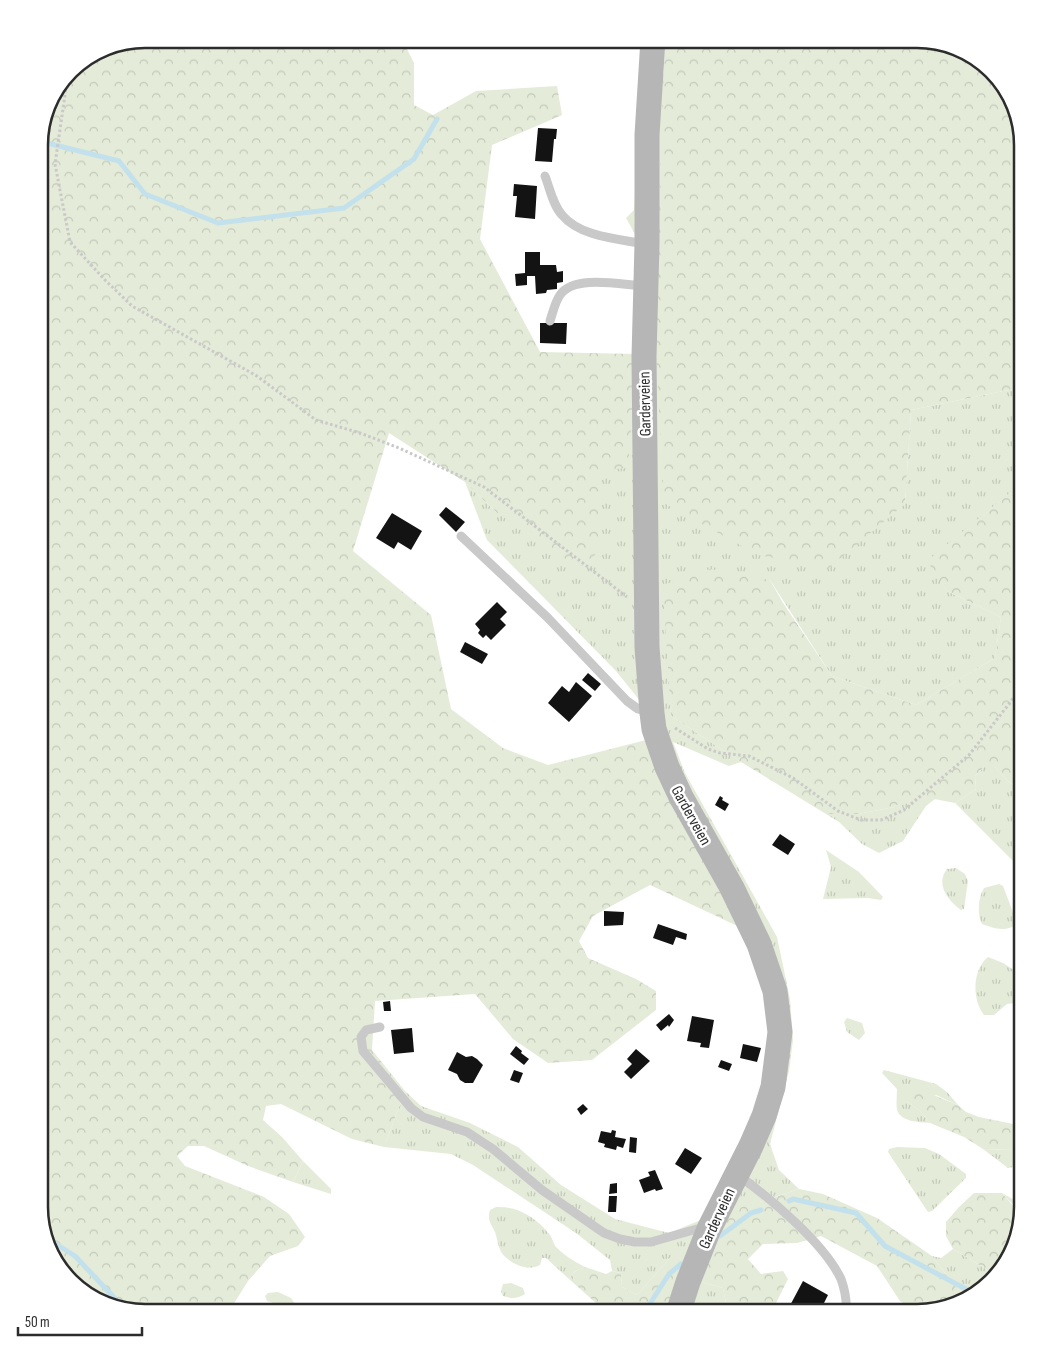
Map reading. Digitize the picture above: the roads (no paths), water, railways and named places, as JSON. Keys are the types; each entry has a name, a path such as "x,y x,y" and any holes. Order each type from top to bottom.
{"street":[{"name":"Garderveien","path":"653,48 648,135 644,404 647,647 652,713 654,728 667,767 681,797 732,888 759,944 775,991 780,1032 773,1087 751,1146 709,1229 681,1304"}],"lane":[{"path":"546,176 556,206 563,216 576,225 593,235 647,244"},
{"path":"550,321 559,295 574,284 587,282 646,286"},
{"path":"461,536 548,618 627,701 638,709 652,713"},
{"path":"380,1027 366,1030 361,1038 363,1051 410,1108 423,1117 466,1132 486,1145 542,1190 604,1233 635,1242 651,1242 697,1229 709,1229"},
{"path":"736,1174 797,1225 822,1252 841,1280 846,1304"}],"waterway":[{"path":"48,143 119,161 145,194 218,223 344,208 414,159 437,119"},
{"path":"789,1201 793,1199 856,1213 885,1246 968,1290"},
{"path":"720,1236 751,1213 761,1210"},
{"path":"54,1243 75,1256 117,1300"},
{"path":"650,1304 669,1274 681,1264"}]}
